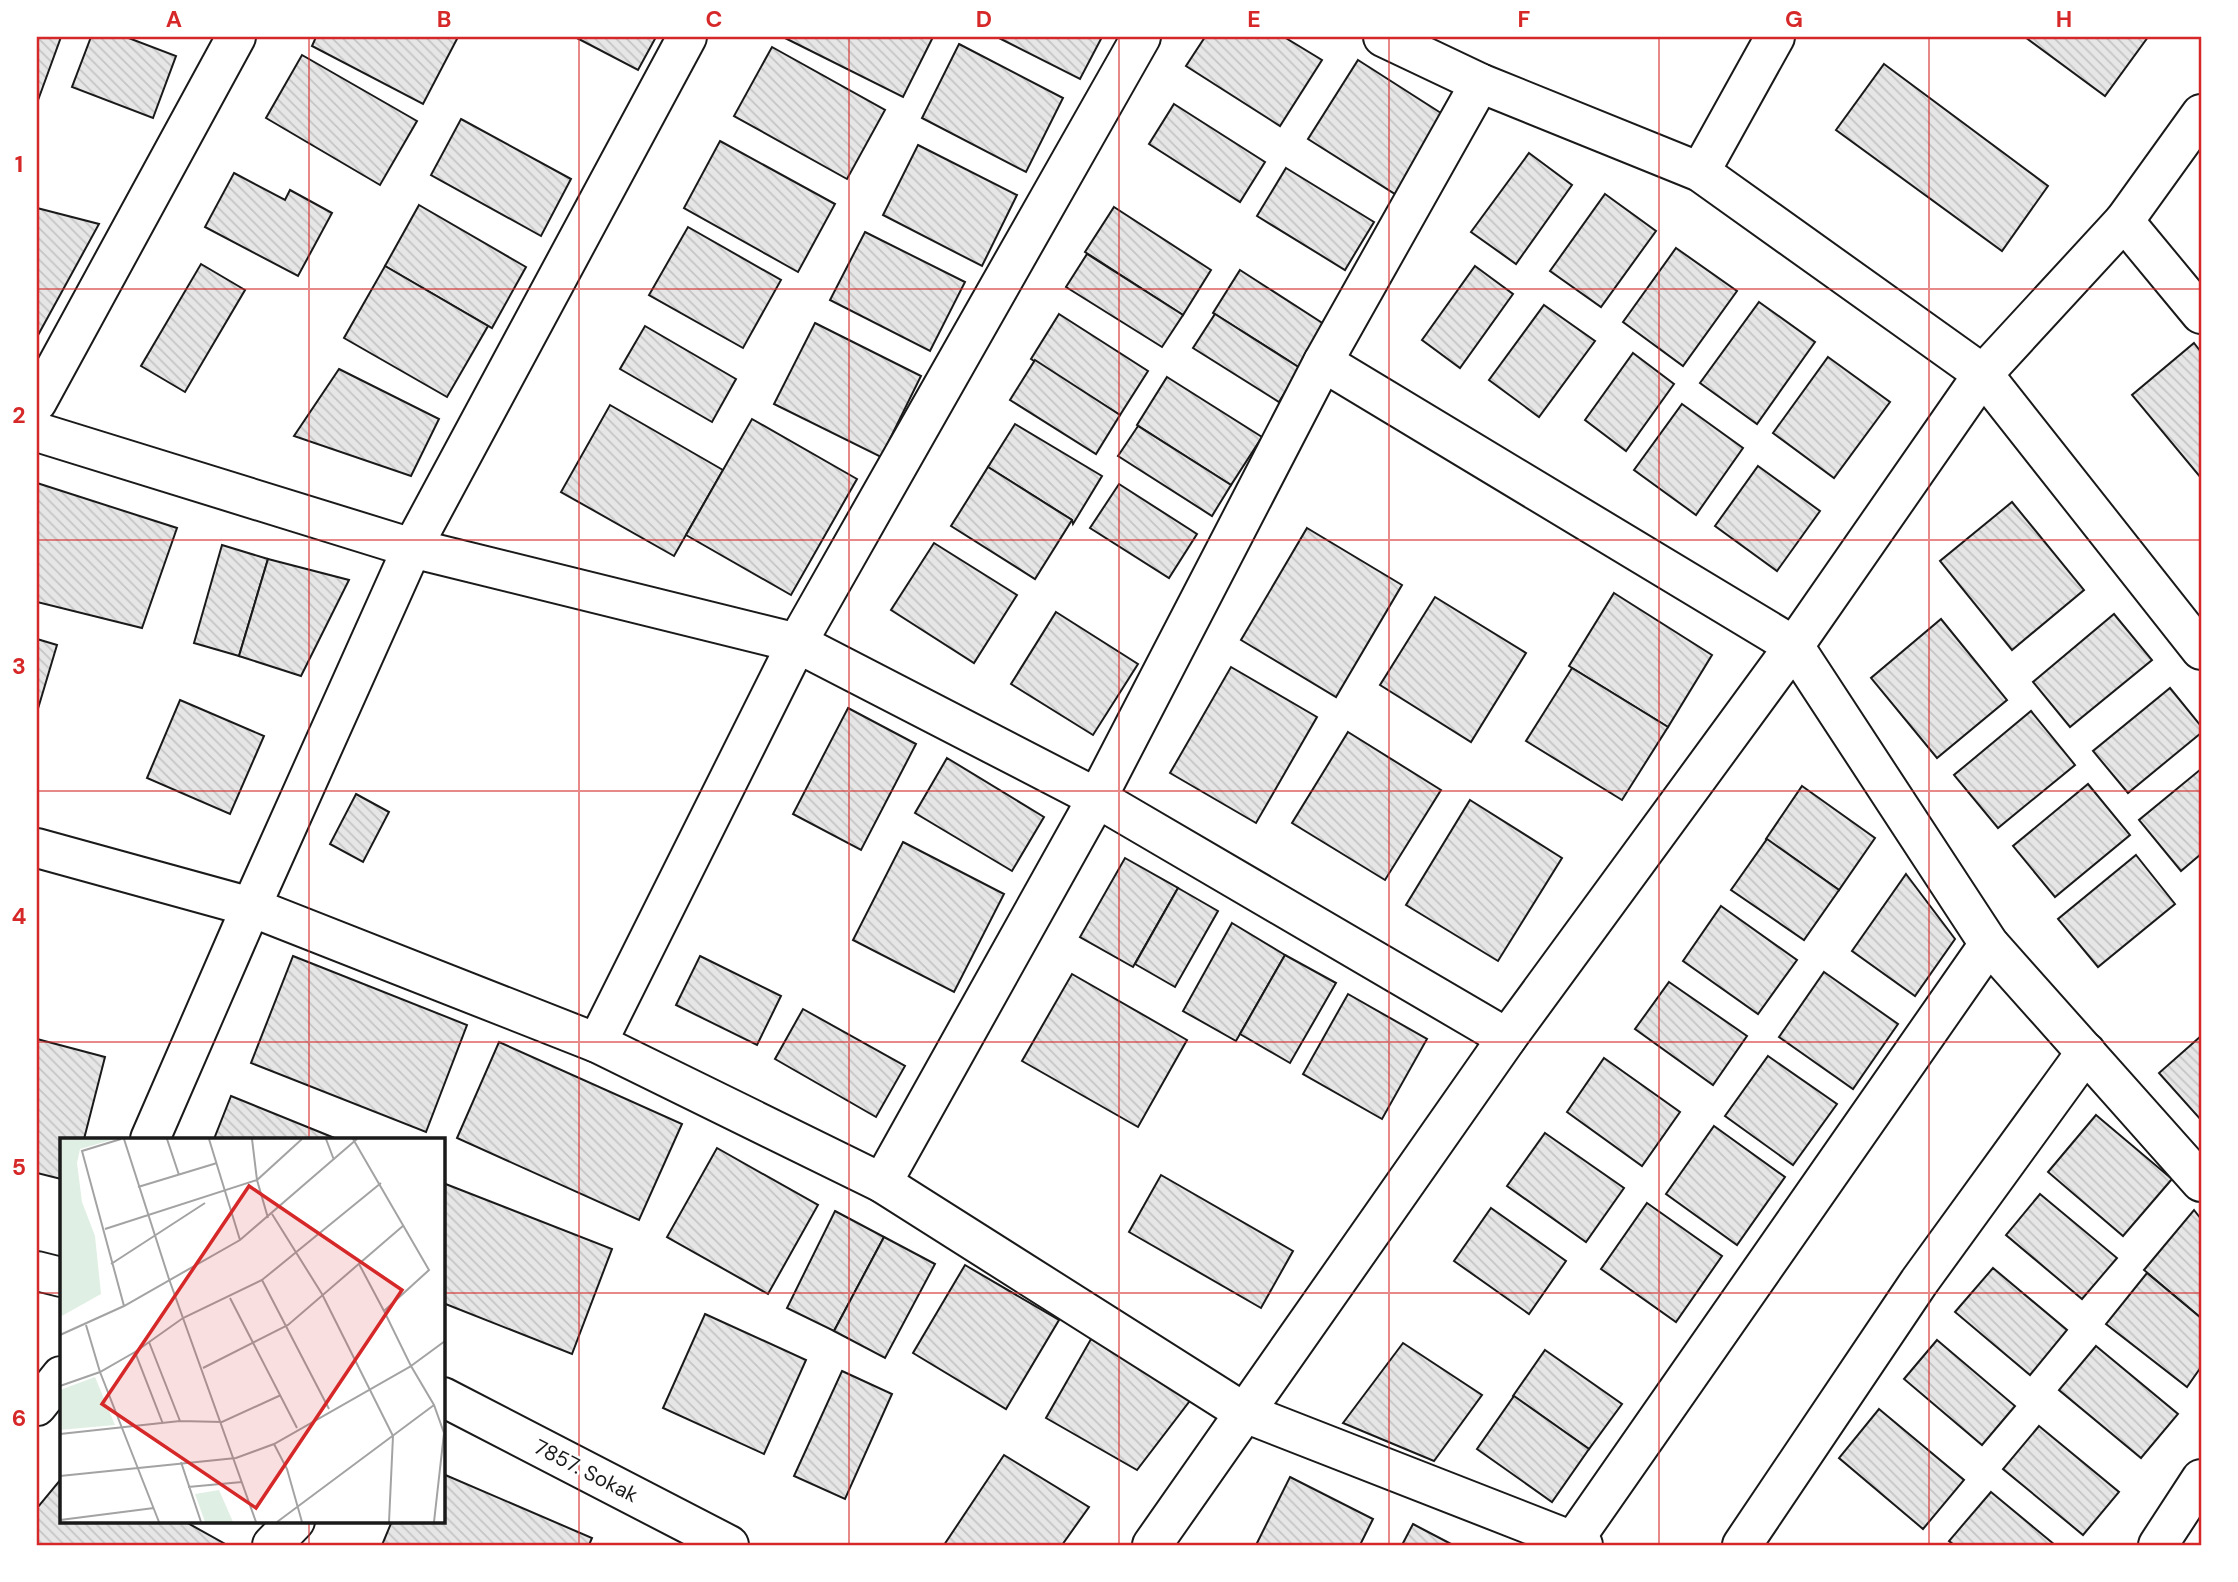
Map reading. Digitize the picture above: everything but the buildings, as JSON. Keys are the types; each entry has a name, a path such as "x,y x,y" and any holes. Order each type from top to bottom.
{"street":[{"path":"37,402 236,37"},
{"path":"150,1138 412,548 687,37"},
{"path":"597,1043 797,643 1141,37"},
{"path":"1383,37 1480,83 1700,172 1983,374 2201,650"},
{"path":"1700,172 1775,37"},
{"path":"882,1183 1097,798 1323,362 1480,83"},
{"path":"1152,1545 1507,1038 1794,646 1983,374 2124,221 2201,114"},
{"path":"2124,221 2201,314"},
{"path":"1323,362 1794,646 1989,944 2201,1182"},
{"path":"37,432 412,548 797,643 1097,798 1507,1038"},
{"path":"37,848 251,907 597,1043 882,1183 1245,1413 1578,1543 1989,944"},
{"path":"1742,1545 1919,1282 2086,1052"},
{"path":"37,1270 60,1277"},
{"path":"37,1406 60,1377"},
{"name":"7857. Sokak","path":"444,1398 729,1545"},
{"path":"2158,1545 2201,1479"},
{"path":"272,1545 294,1522"}]}
